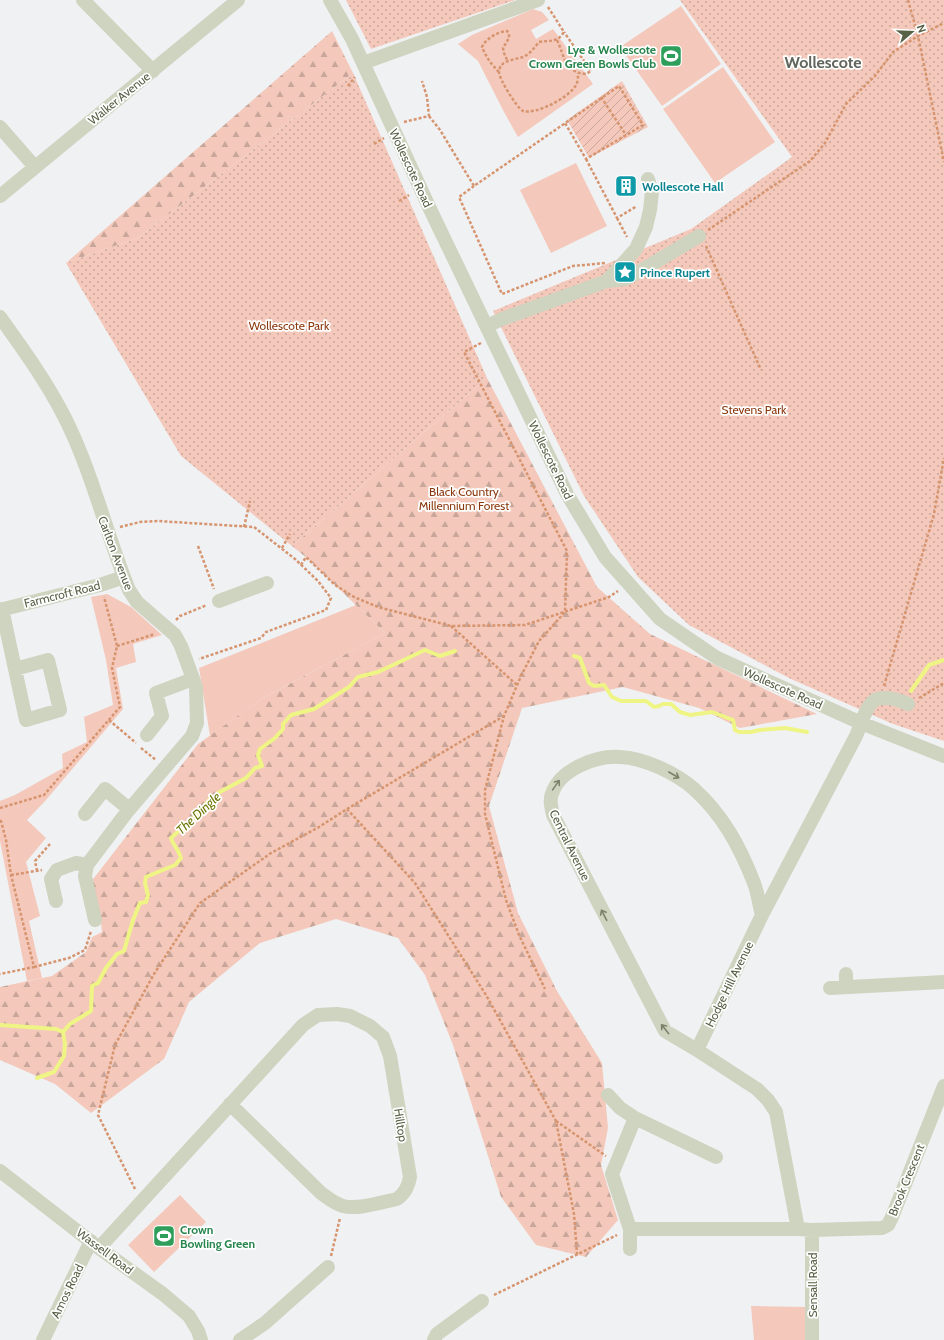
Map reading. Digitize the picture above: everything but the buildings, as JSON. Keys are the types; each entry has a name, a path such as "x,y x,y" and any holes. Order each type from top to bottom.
{"street":[{"path":"83,0 153,71"},
{"name":"Walker Avenue","path":"0,196 238,0"},
{"name":"Wollescote Road","path":"330,0 352,39 430,209 567,494 605,557 660,618 716,658 862,723 944,756"},
{"path":"363,62 543,3"},
{"path":"0,127 35,167"},
{"path":"607,282 630,256 646,227 652,198 652,192 648,179"},
{"path":"489,332 502,319 607,282 625,279 700,235"},
{"name":"Carlton Avenue","path":"0,317 35,367 64,416 82,459 129,590 137,602 175,635 187,662 196,688 197,723 192,736 129,809 87,865"},
{"name":"Farmcroft Road","path":"1,610 100,585 124,577"},
{"path":"219,601 267,583"},
{"path":"1,610 15,669"},
{"path":"147,735 162,716 156,693 193,679"},
{"path":"880,698 901,700 908,704"},
{"name":"Hodge Hill Avenue","path":"697,1050 762,916 862,723 869,705 874,700 880,698"},
{"name":"Central Avenue","path":"697,1050 665,1031 553,814 550,801 552,792 558,782 574,768 592,761 610,757 621,757 644,762 673,773 693,788 713,807 730,830 754,884 762,916"},
{"path":"84,814 105,789 129,809"},
{"path":"56,901 51,878 57,870 76,864 87,865 85,876 95,920"},
{"path":"830,988 846,981 944,982"},
{"name":"Hilltop","path":"95,1245 230,1104 303,1025 318,1015 337,1014 350,1016 370,1026 383,1037 390,1056 410,1177 408,1187 403,1195 397,1199 353,1207 343,1206"},
{"path":"630,1229 805,1229 776,1112 768,1100 757,1089 697,1050"},
{"name":"Brook Crescent","path":"805,1229 882,1228 888,1225 944,1086"},
{"path":"608,1095 620,1108 635,1118 716,1157"},
{"path":"230,1104 321,1193 333,1202 343,1206"},
{"path":"630,1249 630,1229 612,1174 635,1118"},
{"name":"Wassell Road","path":"0,1171 95,1245 163,1294 189,1316 198,1331 201,1340"},
{"name":"Sensall Road","path":"805,1229 812,1340"},
{"name":"Amos Road","path":"43,1340 95,1245"},
{"path":"240,1340 265,1323 328,1267"},
{"path":"434,1340 438,1334 482,1301"}],"path":[{"path":"908,0 918,36 944,162"},
{"path":"543,3 591,71 586,74 572,71 567,65 557,40"},
{"path":"760,370 700,235 810,160 825,143 846,104 875,76 893,52 918,36 944,23"},
{"path":"499,72 490,64 484,52 482,47 484,42 502,32 507,32 509,34 509,38 503,48 508,62"},
{"path":"564,32 557,40 539,42 523,57 500,66 499,72 501,78 516,104 521,110 528,112 537,111 573,90 577,84 578,73"},
{"path":"422,81 428,97 429,116 474,186"},
{"path":"565,124 586,159 617,218 630,256 573,266 502,294 459,197 565,124 601,97 619,86 643,126 586,159"},
{"path":"601,97 626,135"},
{"path":"392,126 429,116"},
{"path":"617,218 652,198"},
{"path":"489,332 464,352 567,551 565,612 539,641 517,685 504,716 485,790 485,814 506,900 519,935 545,989"},
{"path":"880,698 934,514 944,458"},
{"path":"244,526 250,500"},
{"path":"107,531 140,522 158,521 254,527 282,548 301,565 318,581 331,598 326,610 266,632 262,638 187,662"},
{"path":"282,548 290,534"},
{"path":"117,646 168,628 180,616 219,601 198,546"},
{"path":"301,565 306,557 335,585 354,597 378,607 451,626 525,626 609,597 628,584"},
{"path":"0,808 44,795 120,707 112,668 117,646 100,585"},
{"path":"451,626 517,685"},
{"path":"347,809 504,716"},
{"path":"109,720 165,768"},
{"path":"0,821 6,840 11,876 34,967"},
{"path":"37,871 35,861 50,844"},
{"path":"11,876 25,873"},
{"path":"0,974 69,958 85,950 95,920"},
{"path":"556,1121 616,1164"},
{"path":"328,1267 343,1206"},
{"path":"482,1301 630,1229"}],"green space":[{"path":"346,0 515,0 371,49"},
{"name":"Stevens Park","path":"680,0 944,0 944,741 893,724 791,679 689,625 638,577 584,496 493,311 691,229 792,157"},
{"name":"Lye & Wollescote Crown Green Bowls Club","path":"681,6 721,64 662,106 620,47"},
{"path":"533,9 542,12 549,20 531,30 536,39 553,29 593,84 518,137 478,61 458,44 472,35"},
{"path":"332,31 353,73 138,238 66,263"},
{"path":"723,67 775,142 715,183 663,109"},
{"name":"Wollescote Park","path":"353,73 487,378 292,546 181,456 66,263 138,238"},
{"path":"622,81 648,127 589,158 567,120"},
{"path":"576,163 607,226 551,253 520,190"},
{"name":"Black Country Millennium Forest","path":"487,378 597,587 650,634 817,714 740,728 699,708 623,687 522,708 489,806 518,913 557,991 602,1063 608,1128 601,1165 618,1220 586,1257 536,1245 501,1197 453,1045 425,975 398,938 336,919 260,943 189,1002 164,1059 91,1113 55,1084 0,1060 0,987 52,976 86,952 92,937 102,932 100,915 90,883 198,744 263,698 385,633 307,558 292,546"},
{"path":"107,594 131,607 162,635 133,644 136,662 116,668 123,709 46,800 27,820 46,838 26,862 40,916 29,921 42,978 27,981 0,841 0,801 15,795 63,768 62,754 87,742 84,717 113,705 106,660 91,597"},
{"path":"356,605 385,633 263,698 210,736 199,668"},
{"name":"Crown Bowling Green","path":"180,1195 206,1222 154,1272 128,1245"},
{"path":"751,1306 806,1307 806,1340 754,1340"}],"waterway":[{"name":"The Dingle","path":"0,1025 56,1029 63,1032 70,1024 91,1011 92,986 98,983 106,968 117,954 124,951 133,920 140,903 146,902 148,895 145,883 146,877 175,865 181,858 171,838 199,813 210,799 217,799 218,793 246,778 255,768 262,766 258,755 260,749 275,738 283,729 283,724 291,715 314,709 349,687 358,677 378,672 425,650 440,656 455,651"},
{"name":"The Dingle","path":"574,656 580,658 589,683 594,686 604,685 612,697 621,701 646,701 654,707 663,704 671,704 680,712 690,715 712,712 733,720 735,730 739,732 785,728 807,732"},
{"path":"911,691 929,665 944,660"},
{"path":"37,1078 54,1072 64,1056 65,1044 63,1032"}],"place":[{"name":"Lye & Wollescote Crown Green Bowls Club","path":"671,56"},
{"name":"Wollescote Hall","path":"626,186"},
{"name":"Prince Rupert","path":"625,272"},
{"name":"Crown Bowling Green","path":"164,1236"}],"district":[{"name":"Wollescote","path":"823,62"}]}
